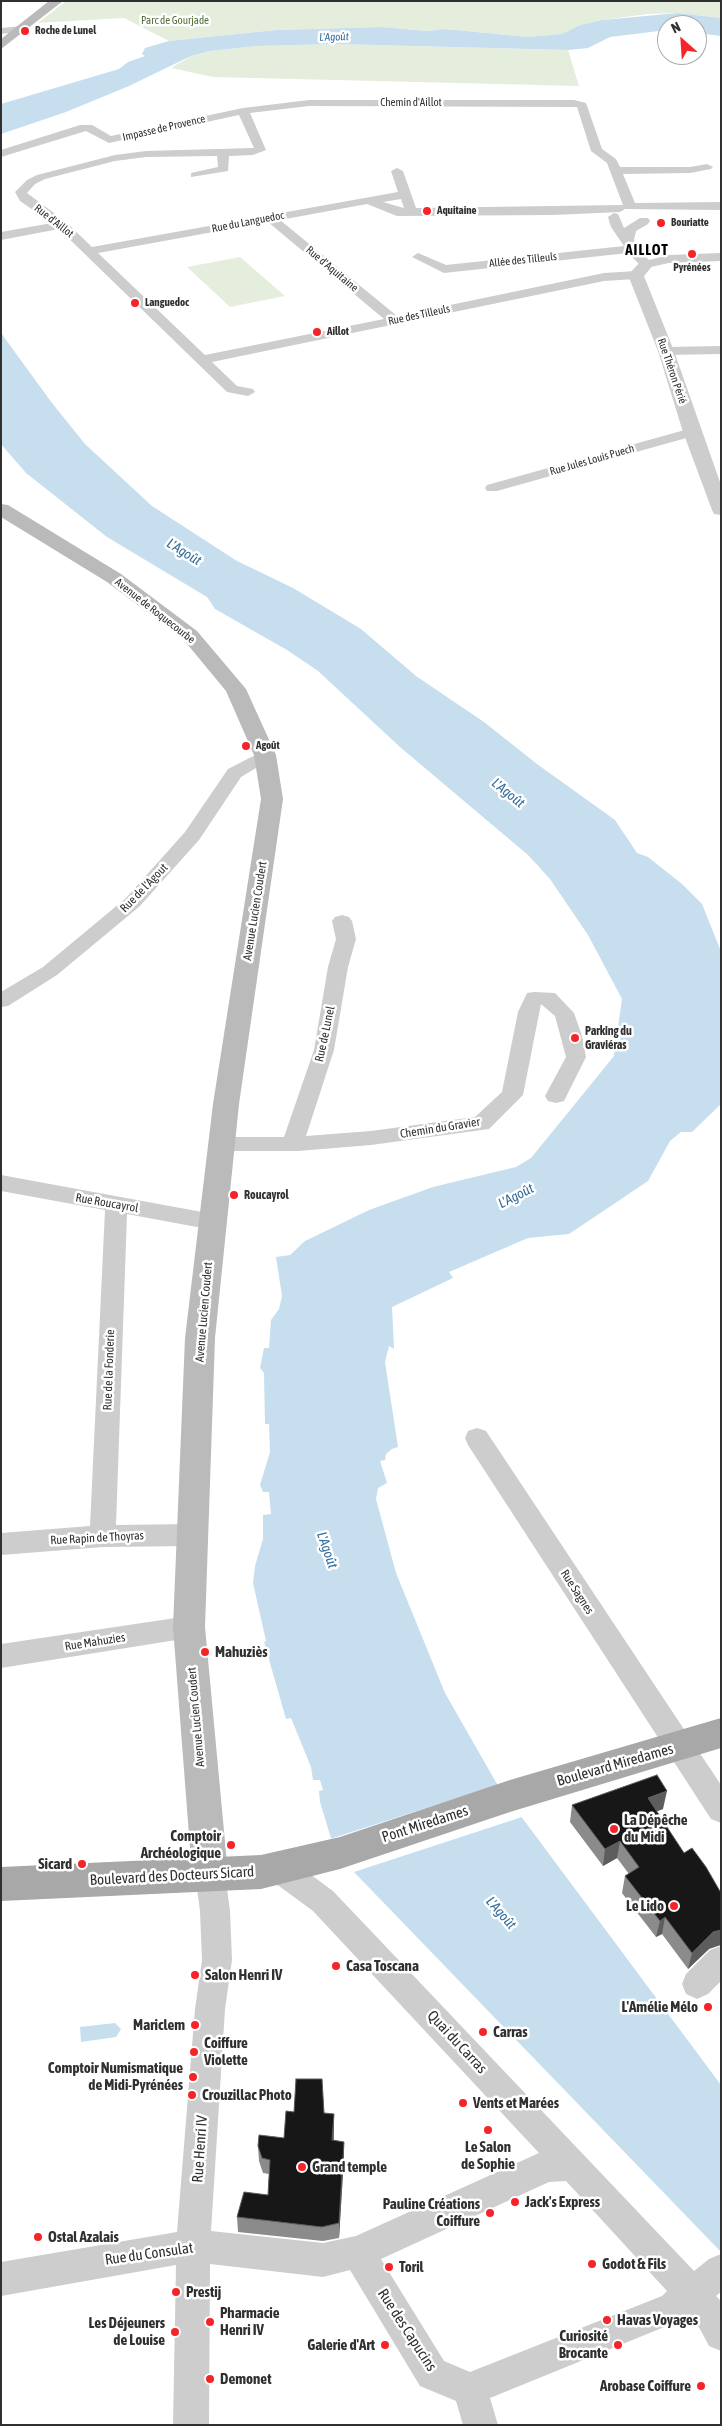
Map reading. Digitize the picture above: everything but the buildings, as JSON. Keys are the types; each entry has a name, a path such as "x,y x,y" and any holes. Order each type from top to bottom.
{"main road":[{"path":"1,45 57,1"},
{"name":"Avenue de Roquecourbe","path":"1,508 114,578 190,635 236,690 266,755"},
{"name":"Avenue Lucien Coudert","path":"210,1874 189,1627 200,1338 222,1144 272,799 266,755"},
{"name":"Boulevard Miredames","path":"510,1796 721,1733"},
{"name":"Pont Miredames","path":"340,1853 510,1796"},
{"name":"Boulevard des Docteurs Sicard","path":"1,1884 274,1869 340,1853"}],"street":[{"path":"1,31 22,29"},
{"name":"Chemin d'Aillot","path":"243,111 309,103 580,103 597,151 612,161 617,171"},
{"name":"Rue d'Aillot","path":"243,111 260,150 253,152 146,154 115,158 50,174 31,182 21,192 24,198 62,225 90,251 232,389 248,392"},
{"name":"Impasse de Provence","path":"1,154 80,128 88,127 109,140 243,111"},
{"path":"195,174 224,169 223,153"},
{"path":"619,218 617,171 690,170 706,167"},
{"path":"397,170 409,209 415,212"},
{"name":"Rue du Languedoc","path":"90,251 368,200 406,195"},
{"path":"368,200 397,212 553,212 619,218 694,206"},
{"path":"629,245 630,229 671,209 694,206 721,206"},
{"path":"553,212 648,219"},
{"name":"Rue d'Aquitaine","path":"270,218 394,320"},
{"name":"Rue Théron Périé","path":"619,218 629,245 641,269 692,432 716,479 721,510"},
{"path":"1,236 62,225"},
{"name":"Allée des Tilleuls","path":"418,257 444,269 629,245"},
{"name":"Rue des Tilleuls","path":"203,360 641,269 669,259 721,257"},
{"path":"188,346 209,353 230,354"},
{"path":"666,351 721,350"},
{"name":"Rue Jules Louis Puech","path":"492,488 692,432"},
{"name":"Rue de l'Agout","path":"1,1001 50,972 133,902 192,836 234,773 266,755"},
{"name":"Rue de Lunel","path":"292,1144 324,1050 338,967 346,939 342,921"},
{"name":"Chemin du Gravier","path":"222,1144 292,1144 370,1138 481,1124 512,1095 528,1012 534,998 548,998 564,1013 572,1036 576,1058 556,1096"},
{"name":"Rue Roucayrol","path":"1,1184 213,1222"},
{"name":"Rue de la Fonderie","path":"103,1536 116,1204"},
{"name":"Rue Sagnes","path":"477,1438 721,1810"},
{"name":"Rue Rapin de Thoyras","path":"1,1544 103,1536 193,1535"},
{"name":"Rue Mahuzies","path":"1,1656 189,1627"},
{"name":"Quai du Carras","path":"274,1869 289,1876 323,1901 340,1918 691,2294 712,2317 721,2334"},
{"name":"Rue Henri IV","path":"191,2425 193,2246 210,2009 217,1960 215,1911 210,1874"},
{"path":"697,1984 721,1960"},
{"name":"Rue du Consulat","path":"1,2279 193,2246 323,2260 358,2252 548,2166 571,2165"},
{"name":"Rue des Capucins","path":"358,2252 432,2374 470,2390"},
{"path":"481,2425 470,2390 673,2308 721,2271"}],"green space":[{"name":"Parc de Gourjade","path":"66,1 721,1 721,18 678,13 648,14 580,25 562,34 528,37 445,29 427,31 382,27 276,30 169,41 124,18 38,23"},
{"path":"335,44 568,50 579,86 213,77 171,68 191,56 210,51 257,46"},
{"path":"240,257 285,296 230,307 187,267"}],"water":[{"name":"L'Agoût","path":"678,13 695,15 657,15 657,31 610,37 588,48 568,50 335,44 257,46 210,51 191,56 129,86 66,112 1,134 1,104 119,69 128,62 145,56 142,54 145,48 169,41 276,30 382,27 427,31 445,29 528,37 562,34 580,25 602,20"},
{"path":"707,16 721,18 721,36 707,34"},
{"name":"L'Agoût","path":"1,333 52,403 85,444 152,506 237,561 293,588 361,629 416,676 484,722 537,764 615,820 637,853 648,857 682,884 702,904 720,949 721,1104 692,1132 681,1132 670,1141 648,1181 569,1234 528,1238 449,1272 453,1278 392,1307 394,1349 389,1346 385,1362 398,1447 386,1454 385,1460 380,1461 387,1483 378,1488 376,1499 396,1573 445,1693 497,1784 721,2085 721,2252 352,1870 331,1838 320,1802 319,1791 323,1790 320,1780 313,1780 311,1767 291,1718 286,1719 264,1642 266,1641 253,1583 255,1566 263,1539 263,1515 271,1514 269,1492 263,1492 260,1485 270,1452 269,1424 265,1424 264,1373 260,1368 264,1348 269,1348 271,1320 279,1309 282,1296 276,1257 290,1255 305,1241 369,1210 433,1187 516,1167 531,1158 614,1056 622,999 588,935 550,879 528,855 400,747 318,671 287,650 215,609 207,597 107,537 26,473 1,444"},
{"path":"115,2023 121,2029 116,2037 81,2042 80,2027"}],"pier":[{"path":"500,1784 525,1816 351,1873 330,1839"}],"place":[{"name":"Roche de Lunel","path":"25,31"},
{"name":"Aquitaine","path":"427,211"},
{"name":"Bouriatte","path":"661,223"},
{"name":"Pyrénées","path":"692,254"},
{"name":"Languedoc","path":"135,303"},
{"name":"Aillot","path":"317,332"},
{"name":"Agoût","path":"246,746"},
{"name":"Parking du Graviéras","path":"575,1038"},
{"name":"Roucayrol","path":"234,1195"},
{"name":"Mahuziès","path":"205,1652"},
{"name":"La Dépêche du Midi","path":"614,1829"},
{"name":"Comptoir Archéologique","path":"231,1845"},
{"name":"Sicard","path":"82,1864"},
{"name":"Le Lido","path":"674,1906"},
{"name":"Casa Toscana","path":"336,1966"},
{"name":"Salon Henri IV","path":"195,1975"},
{"name":"L'Amélie Mélo","path":"708,2007"},
{"name":"Mariclem","path":"195,2025"},
{"name":"Carras","path":"483,2032"},
{"name":"Coiffure Violette","path":"194,2052"},
{"name":"Comptoir Numismatique de Midi-Pyrénées","path":"193,2077"},
{"name":"Crouzillac Photo","path":"192,2095"},
{"name":"Vents et Marées","path":"463,2103"},
{"name":"Le Salon de Sophie","path":"488,2130"},
{"name":"Grand temple","path":"302,2167"},
{"name":"Jack's Express","path":"515,2202"},
{"name":"Pauline Créations Coiffure","path":"490,2213"},
{"name":"Ostal Azalais","path":"38,2237"},
{"name":"Godot & Fils","path":"592,2264"},
{"name":"Toril","path":"389,2267"},
{"name":"Prestij","path":"176,2292"},
{"name":"Havas Voyages","path":"607,2320"},
{"name":"Pharmacie Henri IV","path":"210,2322"},
{"name":"Les Déjeuners de Louise","path":"175,2332"},
{"name":"Galerie d'Art","path":"385,2345"},
{"name":"Curiosité Brocante","path":"618,2345"},
{"name":"Demonet","path":"210,2379"},
{"name":"Arobase Coiffure","path":"701,2386"}],"district":[{"name":"AILLOT","path":"647,250"}]}
